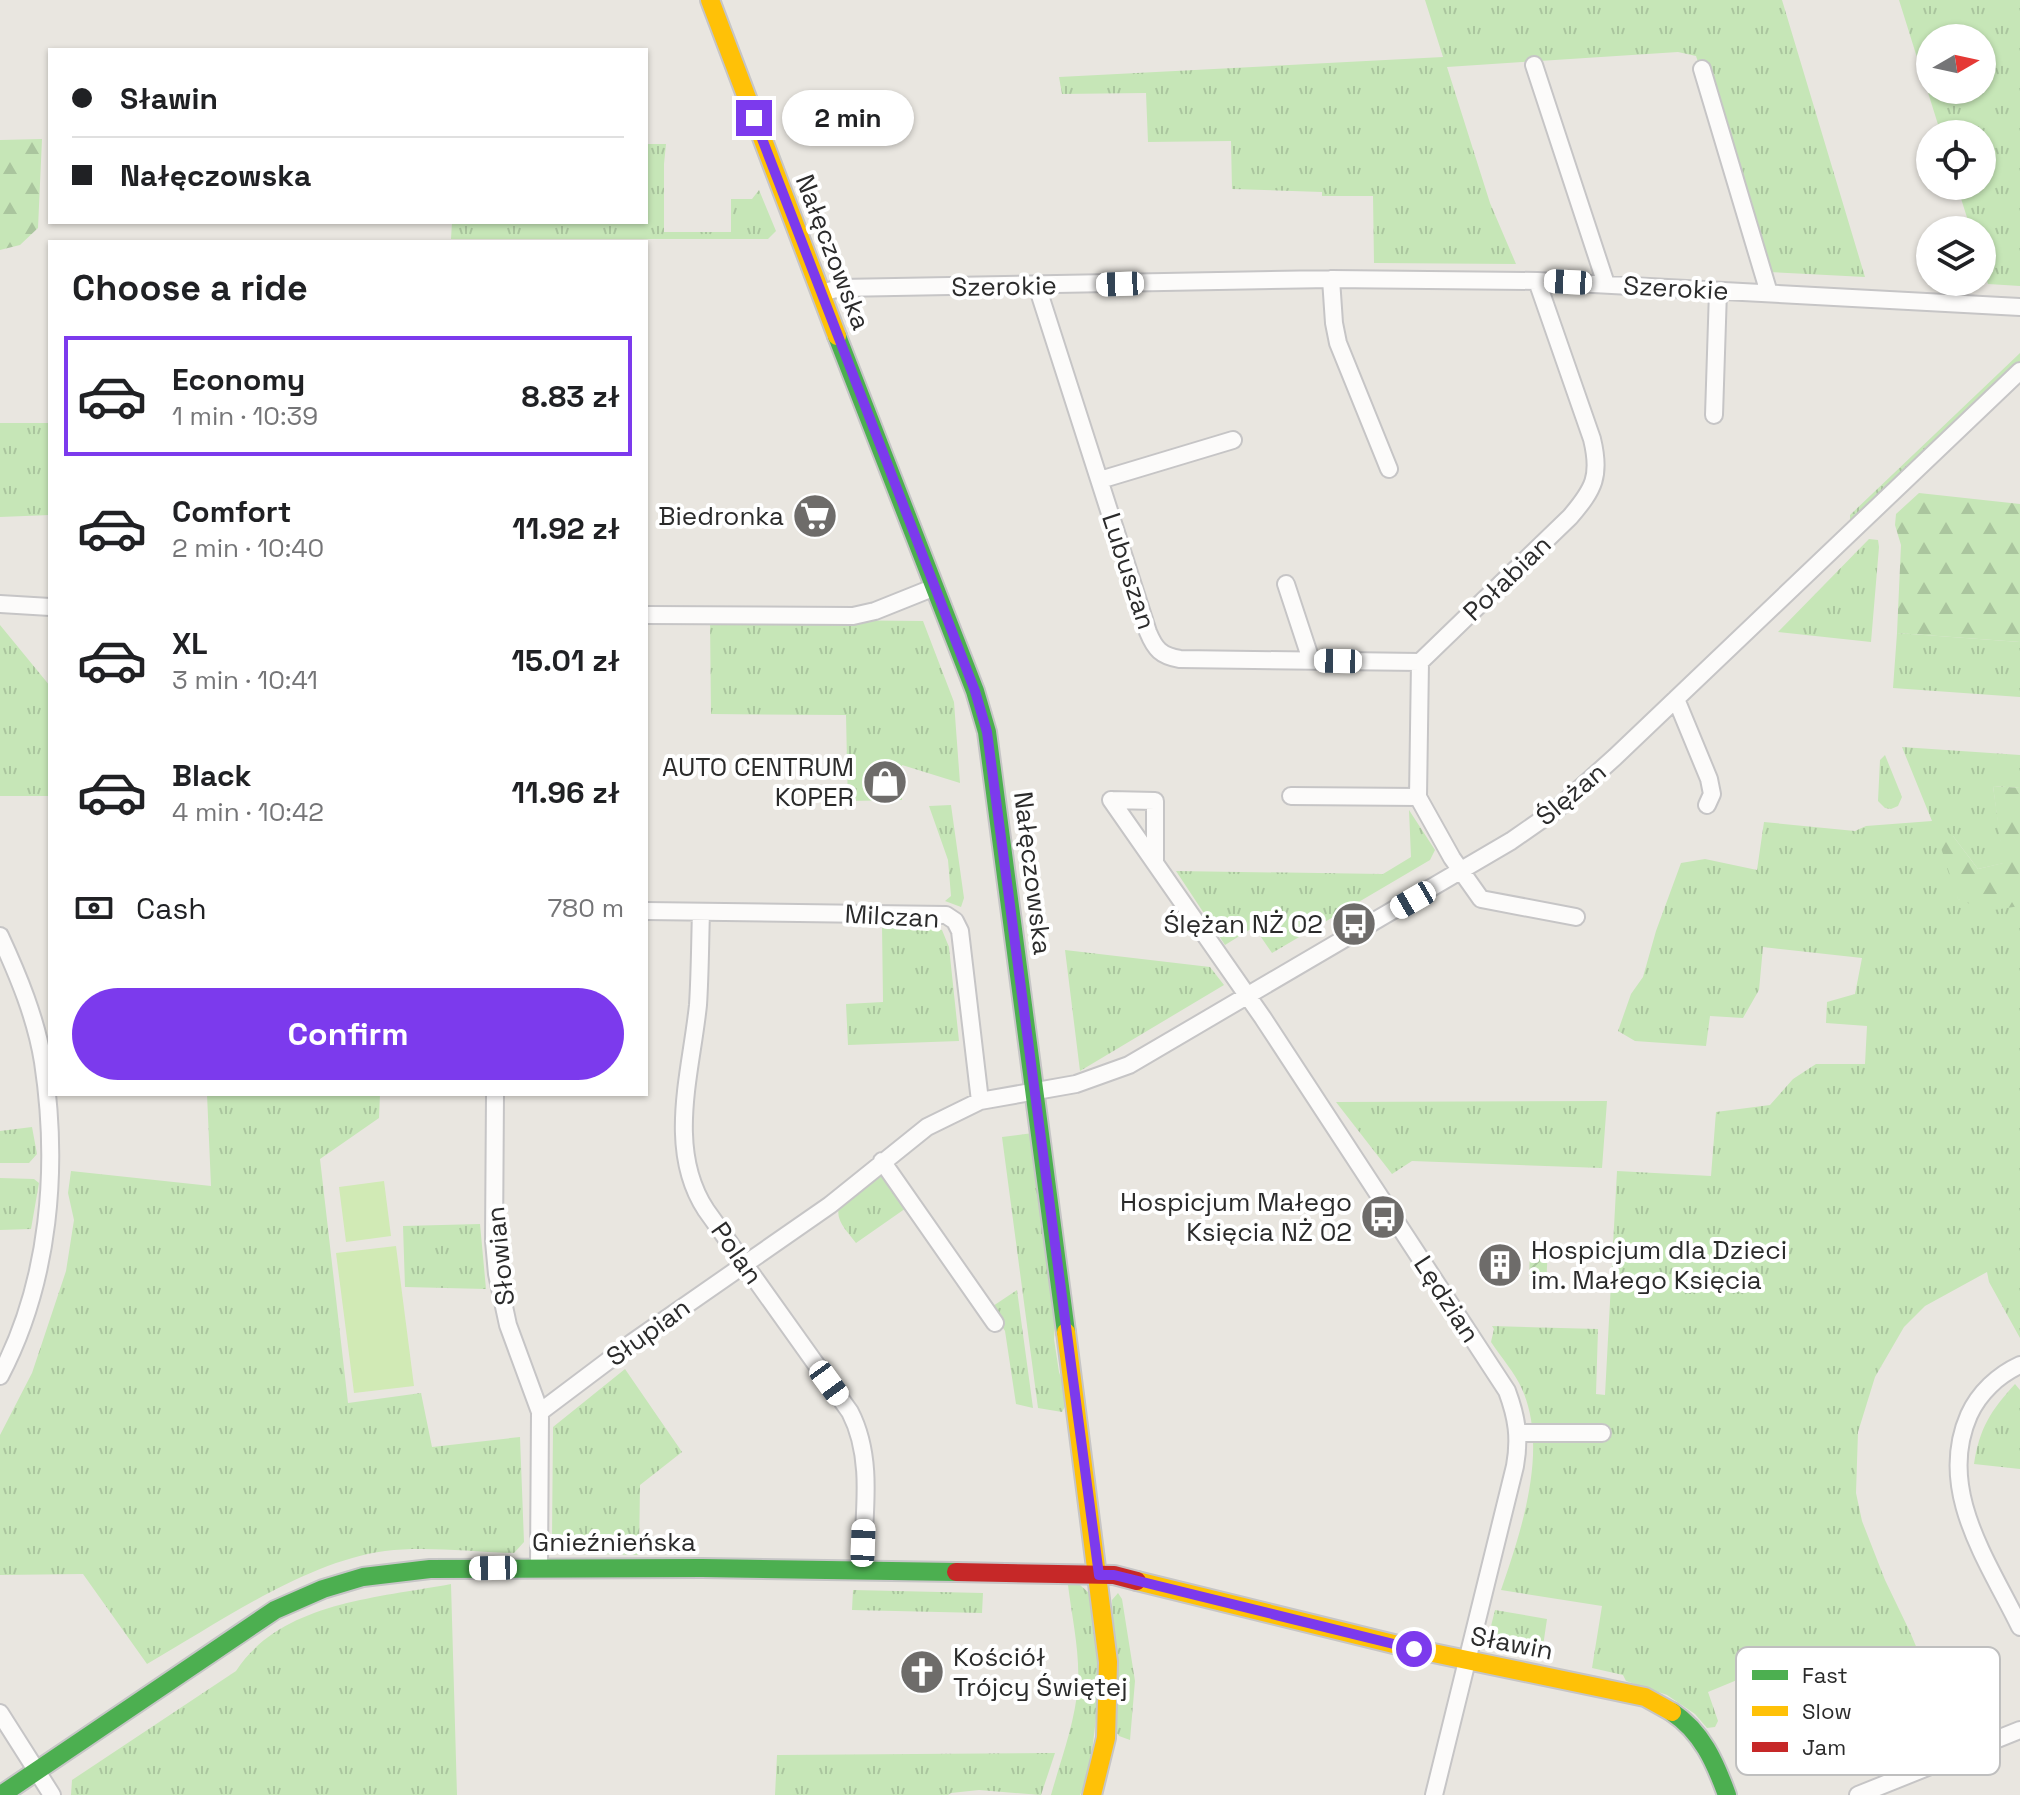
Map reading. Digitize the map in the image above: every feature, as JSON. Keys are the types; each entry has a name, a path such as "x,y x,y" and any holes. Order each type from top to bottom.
{"street":[{"name":"Nałęczowska","path":"710,0 975,691 987,732 1110,1677 1110,1717 1104,1756 1092,1795"},
{"path":"1534,65 1606,284"},
{"path":"1702,69 1769,293"},
{"name":"Szerokie","path":"821,293 840,288 1331,279 1537,281 2020,307"},
{"path":"1331,279 1338,343 1389,469"},
{"name":"Połabian","path":"1420,662 1570,517 1591,492 1595,480 1597,466 1592,439 1537,281"},
{"name":"Lubuszan","path":"1037,286 1148,632 1157,650 1180,659 1420,662"},
{"path":"1714,415 1718,291"},
{"name":"Ślężan","path":"1036,1092 1085,1081 1129,1065 1461,872 1557,809 2020,371"},
{"path":"1100,480 1233,440"},
{"path":"1286,584 1311,660"},
{"path":"648,615 853,616 875,611 935,587"},
{"path":"0,604 48,607"},
{"path":"1420,662 1418,797 1461,872 1475,893 1487,902 1576,917"},
{"path":"1676,699 1709,779 1712,794 1707,805"},
{"path":"1291,796 1418,797"},
{"name":"Lędzian","path":"1155,862 1155,801 1111,800 1247,997 1507,1391 1515,1413 1519,1442 1506,1504 1434,1795"},
{"name":"Milczan","path":"648,911 946,915 955,921 960,931 980,1101"},
{"name":"Polan","path":"701,912 698,1003 683,1132 689,1177 698,1198 850,1412 861,1435 865,1461 862,1570"},
{"path":"0,936 33,1019 42,1061 50,1171 48,1213 33,1290 0,1376"},
{"name":"Słupian","path":"540,1412 633,1342 830,1205 927,1127 980,1101 1036,1092"},
{"name":"Słowian","path":"495,1096 494,1241 497,1274 508,1325 540,1412"},
{"path":"882,1161 995,1323"},
{"path":"2020,1365 1992,1383 1971,1410 1961,1434 1957,1461 1960,1497 2020,1627"},
{"path":"539,1567 540,1412"},
{"path":"1519,1433 1602,1433"},
{"name":"Gnieźnieńska","path":"1,1795 229,1638 275,1610 363,1577 404,1571 539,1567 1099,1575"},
{"name":"Sławin","path":"1099,1575 1114,1575 1466,1661 1645,1697 1676,1713 1702,1741 1715,1761 1727,1795"},
{"path":"0,1713 52,1795"},
{"path":"2000,1738 2020,1730"},
{"path":"1858,1795 1908,1775"}],"green space":[{"path":"1425,0 1782,0 1865,277 1768,272 1696,56 1678,52 1447,67 1490,203 1516,264 1374,263 1373,196 1322,196 1322,192 1232,189 1231,141 1148,142 1146,93 1062,94 1059,77 1443,57"},
{"path":"1899,0 2020,0 2020,286 1996,284 1996,216 1967,216 1961,200 1996,200 1996,120 1937,120 1932,104 1996,104 1996,24 1916,24 1916,54"},
{"path":"42,139 38,228 20,245 0,250 0,140"},
{"path":"648,144 666,144 664,232 731,232 731,199 752,199 759,190 776,231 768,239 451,239 452,224 648,224"},
{"path":"2020,353 2020,361 1850,522 1850,515"},
{"path":"0,423 48,423 48,515 0,517"},
{"path":"1919,493 2020,504 2020,642 1897,633 1901,545 1895,525 1896,514"},
{"path":"1869,539 1878,540 1879,547 1871,642 1778,632"},
{"path":"710,619 923,621 954,702 960,783 902,765 902,800 849,801 848,808 846,715 711,714"},
{"path":"0,625 48,684 48,796 0,796"},
{"path":"1897,633 2020,642 2020,697 1893,688"},
{"path":"1902,747 2020,755 2020,788 1993,786 2004,863 1978,869 1953,836 1958,899 2020,906 2020,1338 1989,1282 1987,1272 1925,1306 1904,1327 1875,1377 1858,1432 1856,1493 1862,1521 1885,1580 1916,1647 1736,1647 1736,1680 1708,1692 1718,1721 1715,1727 1707,1728 1695,1714 1667,1695 1626,1681 1623,1675 1592,1668 1602,1606 1501,1590 1524,1517 1533,1438 1530,1412 1522,1389 1491,1342 1492,1326 1598,1329 1596,1394 1605,1395 1617,1171 1711,1176 1716,1112 1770,1105 1793,1079 1816,1064 1865,1064 1867,1026 1826,1023 1827,1002 1855,994 1862,958 1763,947 1759,990 1743,1018 1710,1016 1706,1046 1635,1041 1618,1031 1631,994 1643,977 1681,863 1705,859 1757,870 1764,822 1855,831 1866,826 1932,821"},
{"path":"1885,755 1902,797 1898,806 1891,809 1878,801 1880,760"},
{"path":"1993,786 2020,788 2020,906 1987,911 1958,899 1932,821 1953,836 1978,869 2003,863"},
{"path":"951,805 964,898 961,907 945,901 951,896 948,860 929,806"},
{"path":"1409,810 1435,850 1430,860 1272,953 1254,927 1225,945 1176,871 1383,874 1411,857"},
{"path":"882,925 923,925 942,930 949,947 959,1041 848,1045 846,1004 883,1002"},
{"path":"1065,950 1210,967 1224,985 1080,1071"},
{"path":"207,1096 380,1096 379,1118 320,1159 348,1403 421,1393 432,1447 520,1437 524,1542 514,1553 417,1549 354,1557 262,1597 147,1664 83,1574 0,1575 0,1435 32,1373 66,1271 74,1220 68,1193 71,1171 211,1186"},
{"path":"1607,1101 1602,1168 1412,1161 1392,1174 1336,1102"},
{"path":"32,1127 37,1154 29,1163 0,1163 0,1131"},
{"path":"1033,1133 1056,1311 1054,1339 1059,1372 1066,1392 1067,1403 1062,1412 1038,1408 1002,1137"},
{"path":"881,1171 909,1206 856,1243 841,1222 839,1207"},
{"path":"0,1178 34,1179 39,1183 31,1229 0,1230"},
{"path":"384,1181 391,1236 346,1242 339,1187"},
{"path":"480,1224 486,1289 405,1287 403,1226"},
{"path":"396,1246 414,1386 354,1393 336,1253"},
{"path":"1530,1246 1548,1247 1546,1287 1529,1286"},
{"path":"1017,1290 1033,1408 1016,1404 1005,1331 990,1308"},
{"path":"625,1369 682,1452 640,1485 639,1555 564,1553 552,1538 553,1427"},
{"path":"2015,1384 2020,1390 2020,1469 1974,1464 1987,1421"},
{"path":"451,1584 457,1795 71,1795 72,1780 236,1671 255,1648 278,1630 305,1617 363,1599"},
{"path":"1068,1585 1080,1585 1089,1593 1101,1676 1089,1777 1080,1795 1051,1795 1071,1727 1078,1685 1077,1648"},
{"path":"853,1590 983,1593 982,1613 852,1610"},
{"path":"1118,1593 1122,1599 1135,1681 1130,1740 1116,1732 1112,1600"},
{"path":"1495,1610 1547,1619 1542,1653 1509,1647 1507,1642 1488,1638"},
{"path":"1055,1753 1041,1795 979,1790 948,1795 775,1795 777,1755"}],"traffic: fast":[{"path":"837,336 975,691 987,732 1066,1332"},
{"path":"1,1795 275,1610 323,1589 363,1577 430,1569 702,1568 956,1572"},
{"path":"1672,1712 1699,1738 1718,1771 1727,1795"}],"traffic: slow":[{"path":"710,0 837,336"},
{"path":"1066,1332 1108,1662 1106,1738 1092,1795"},
{"path":"1137,1581 1414,1649 1645,1697 1672,1712"}],"traffic: jam":[{"path":"956,1572 1114,1575 1137,1581"}],"place":[{"name":"Biedronka","path":"815,516"},
{"name":"AUTO CENTRUM KOPER","path":"885,782"},
{"name":"Ślężan NŻ 02","path":"1354,924"},
{"name":"Hospicjum Małego Księcia NŻ 02","path":"1383,1217"},
{"name":"Hospicjum dla Dzieci im. Małego Księcia","path":"1500,1265"},
{"name":"Kościół Trójcy Świętej","path":"922,1672"}],"route":[{"path":"754,118 975,691 987,732 1099,1575 1114,1575 1414,1649"}]}
